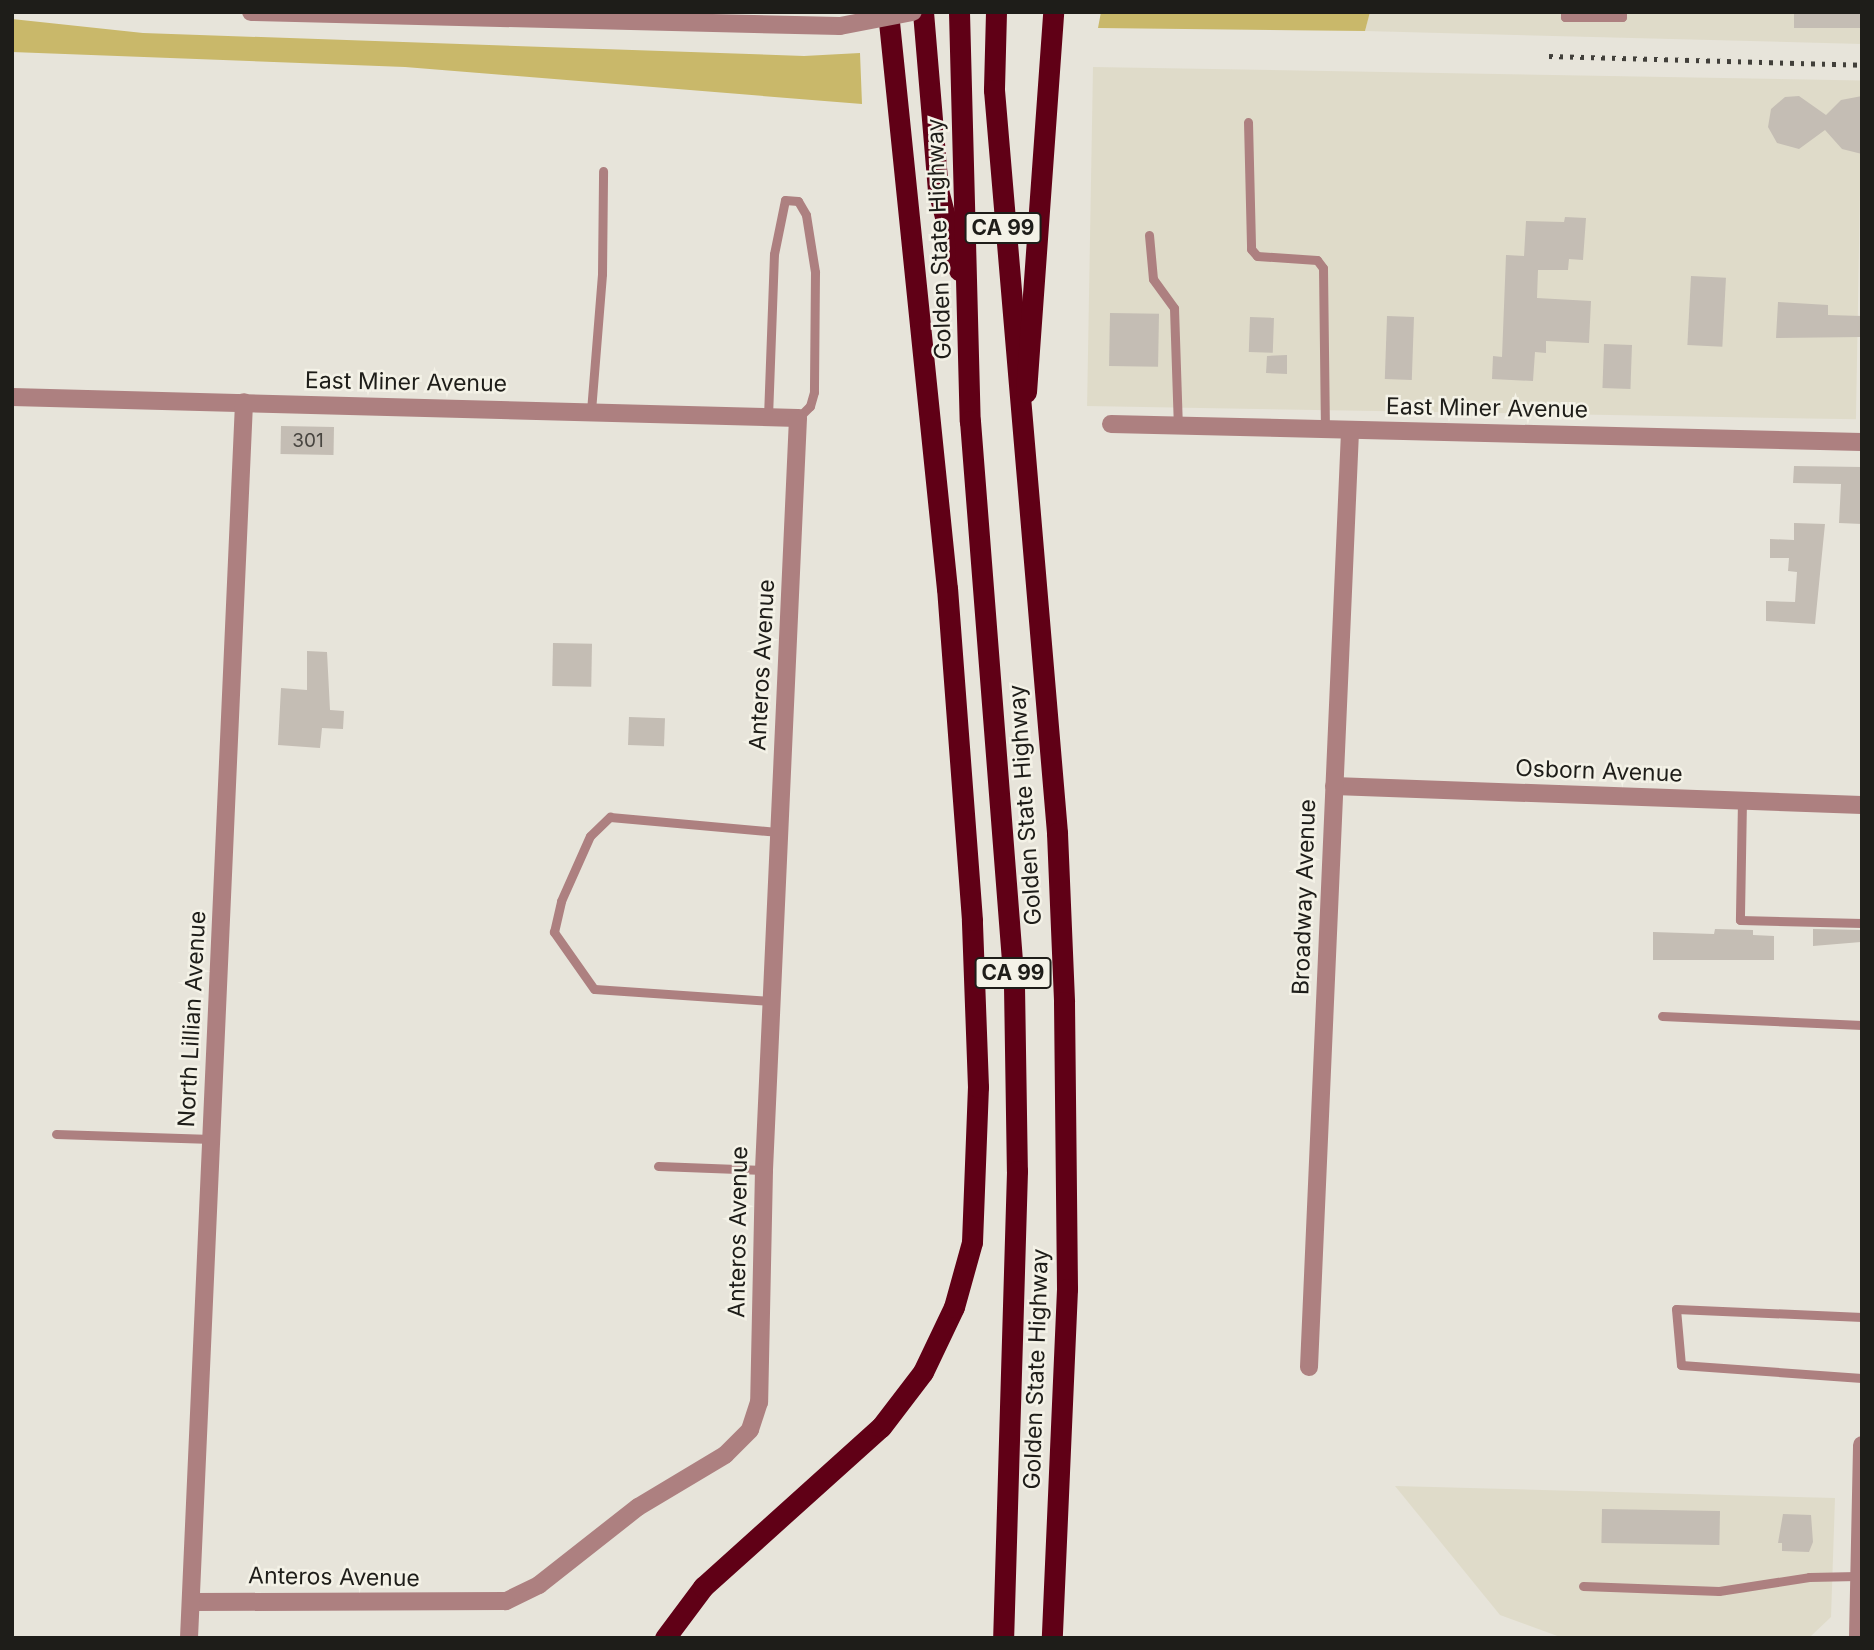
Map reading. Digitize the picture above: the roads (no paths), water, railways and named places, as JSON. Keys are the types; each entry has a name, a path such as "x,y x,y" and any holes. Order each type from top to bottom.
{"highway":[{"path":"665,1638 703,1587 881,1427 923,1372 954,1307 972,1242 978,1087 972,919 947,589 888,12"},
{"path":"923,12 938,190 969,309"},
{"name":"Golden State Highway","path":"959,12 970,421 1014,986 1017,1171 1003,1638"},
{"name":"Golden State Highway","path":"996,12 994,90 1021,442 1057,834 1064,1003 1067,1289 1052,1638"},
{"path":"1021,442 1053,12"}],"street":[{"path":"251,12 424,14 840,26 913,12"},
{"name":"East Miner Avenue","path":"12,397 798,418"},
{"name":"North Lillian Avenue","path":"189,1638 244,402"},
{"name":"Anteros Avenue","path":"191,1602 506,1601 539,1584 638,1507 725,1455 750,1430 759,1402 764,1170 798,418"},
{"name":"East Miner Avenue","path":"1111,424 1862,442"},
{"name":"Broadway Avenue","path":"1309,1367 1350,430"},
{"name":"Osborn Avenue","path":"1334,786 1862,805"},
{"path":"1858,1638 1857,1576 1862,1445"}],"lane":[{"path":"1565,12 1565,17 1622,17 1622,12"},
{"path":"1248,122 1251,249 1257,256 1317,260 1323,268 1325,430"},
{"path":"591,411 603,171"},
{"path":"768,417 774,254 778,215 785,200 798,201 806,215 815,272 814,392 810,406 798,418"},
{"path":"1149,235 1153,279 1174,308 1178,426"},
{"path":"1742,800 1740,919 1862,923"},
{"path":"771,1001 594,989 554,932 561,901 590,836 610,817 779,832"},
{"path":"1662,1016 1862,1025"},
{"path":"56,1135 212,1139"},
{"path":"658,1166 764,1170"},
{"path":"1862,1317 1676,1309 1681,1364 1862,1378"},
{"path":"1583,1586 1719,1591 1809,1577 1857,1576"}],"railway":[{"path":"1549,56 1862,65"}]}
